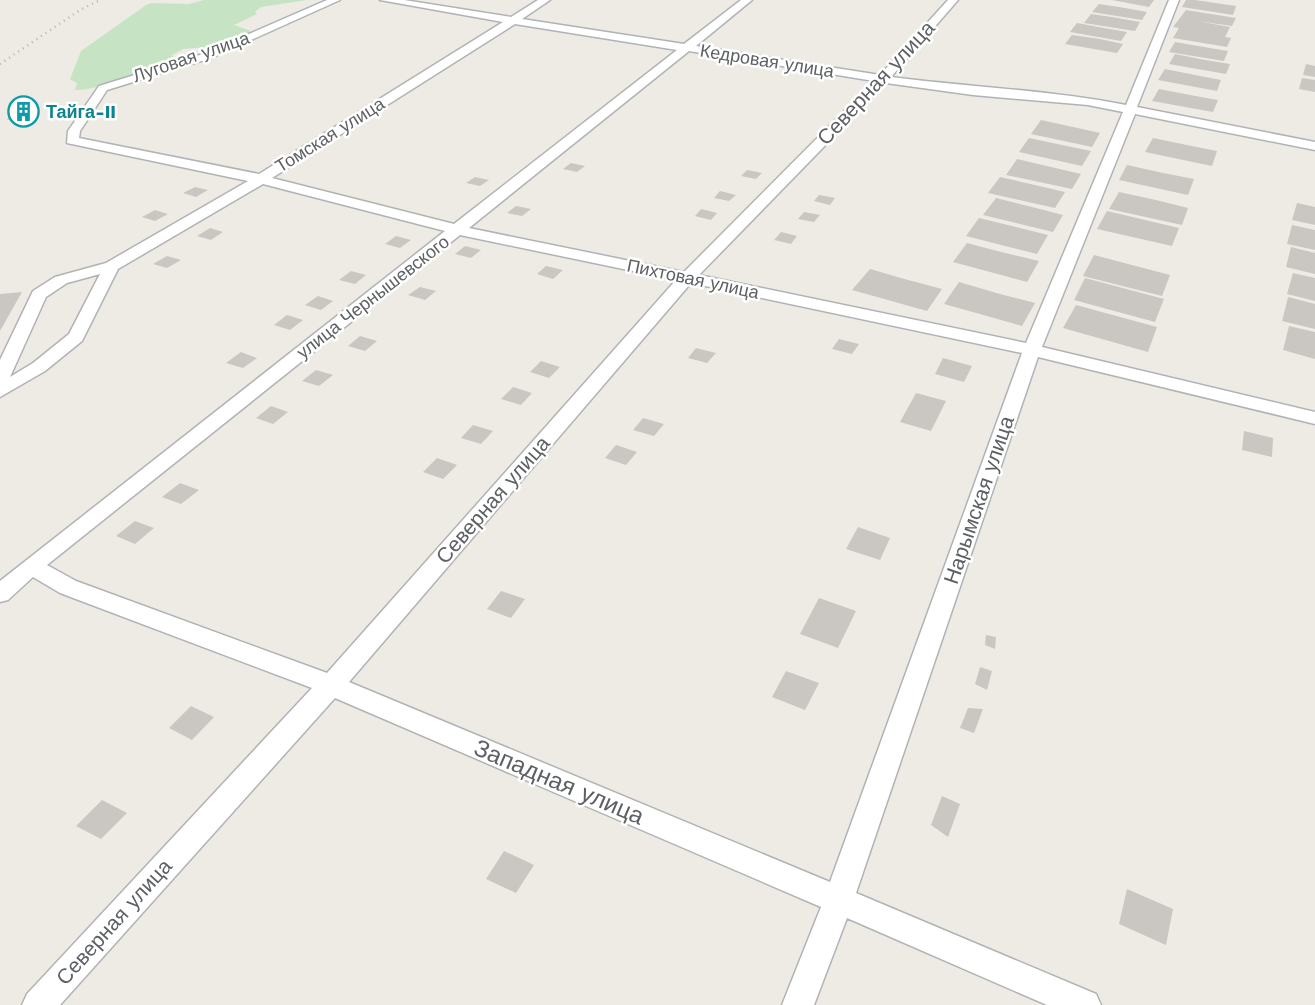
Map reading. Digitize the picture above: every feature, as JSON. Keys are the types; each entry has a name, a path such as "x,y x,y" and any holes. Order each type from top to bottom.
{"street":[{"name":"Луговая улица","path":"72,141 74,131 103,88 207,55 335,0"},
{"name":"Кедровая улица","path":"385,0 883,79 973,91 1088,101 1315,146"},
{"name":"Томская улица","path":"0,379 39,294 61,280 112,266 261,178 545,0"},
{"name":"улица Чернышевского","path":"0,594 31,566 747,0"},
{"name":"Северная улица","path":"38,1005 331,685 687,278 883,79 953,0"},
{"name":"Нарымская улица","path":"798,1005 839,902 1032,349 1132,109 1174,0"},
{"name":"Пихтовая улица","path":"72,141 261,178 459,230 1032,349 1315,418"},
{"path":"0,391 39,368 76,337 112,266"},
{"name":"Западная улица","path":"31,566 68,587 331,685 1085,1005"}],"green space":[{"path":"204,0 307,0 261,7 255,12 257,14 234,25 251,31 248,34 208,47 183,49 172,55 175,60 154,69 111,84 75,90 77,83 70,79 81,51 146,5 189,4"}],"building":[{"path":"1112,0 1154,0 1149,7"},
{"path":"1186,0 1236,6 1233,15 1182,7"},
{"path":"1099,4 1147,12 1142,20 1092,12"},
{"path":"1186,10 1236,18 1232,26 1197,21 1230,27 1225,37 1231,38 1227,47 1173,38 1179,28 1173,27"},
{"path":"1091,14 1140,22 1135,31 1084,23"},
{"path":"1077,23 1127,32 1121,41 1070,32"},
{"path":"1072,35 1123,44 1117,53 1065,44"},
{"path":"1175,42 1228,51 1224,61 1169,52"},
{"path":"1175,54 1230,64 1226,74 1169,64"},
{"path":"1306,64 1315,66 1315,77 1303,75"},
{"path":"1165,69 1221,80 1217,91 1158,80"},
{"path":"1302,78 1315,80 1315,92 1299,89"},
{"path":"1159,89 1218,100 1213,112 1152,101"},
{"name":"Тайга-II","path":"37,108 30,118 7,120 13,110"},
{"path":"1041,120 1100,133 1092,147 1031,134"},
{"path":"1029,138 1091,151 1082,166 1019,152"},
{"path":"1153,138 1217,151 1212,166 1145,152"},
{"path":"1017,159 1081,174 1072,189 1006,175"},
{"path":"571,163 585,166 577,172 563,169"},
{"path":"1127,165 1194,179 1188,195 1119,180"},
{"path":"747,170 762,173 756,179 741,176"},
{"path":"475,177 489,180 480,186 466,183"},
{"path":"1000,177 1065,192 1055,208 988,193"},
{"path":"195,187 208,190 196,197 183,193"},
{"path":"720,191 736,195 729,201 714,198"},
{"path":"1119,192 1188,208 1182,225 1109,209"},
{"path":"819,195 835,198 830,205 814,201"},
{"path":"996,198 1063,215 1053,232 983,215"},
{"path":"1297,203 1315,207 1315,225 1292,220"},
{"path":"516,206 531,209 522,216 507,213"},
{"path":"701,209 717,213 711,220 695,216"},
{"path":"155,210 168,214 155,221 142,217"},
{"path":"1107,211 1179,228 1172,246 1097,229"},
{"path":"804,212 820,215 814,222 798,219"},
{"path":"979,218 1048,235 1037,254 966,236"},
{"path":"1292,225 1315,230 1315,250 1287,244"},
{"path":"210,228 223,232 211,240 197,236"},
{"path":"781,232 797,236 791,244 774,240"},
{"path":"396,236 411,240 400,248 385,244"},
{"path":"967,243 1039,261 1027,282 953,262"},
{"path":"465,246 481,250 471,258 455,254"},
{"path":"1291,247 1315,253 1315,274 1286,267"},
{"path":"1094,255 1170,275 1162,296 1083,276"},
{"path":"167,256 181,260 167,268 153,264"},
{"path":"546,266 563,270 553,279 537,274"},
{"path":"870,269 942,289 927,311 852,290"},
{"path":"351,271 366,275 355,284 339,280"},
{"path":"1293,273 1315,278 1315,301 1287,294"},
{"path":"1085,278 1164,299 1155,322 1074,300"},
{"path":"959,282 1035,303 1022,326 944,304"},
{"path":"420,287 436,291 425,300 408,295"},
{"path":"22,292 0,331 0,294"},
{"path":"318,296 333,301 321,310 305,305"},
{"path":"1288,297 1315,304 1315,329 1282,321"},
{"path":"1076,305 1157,327 1148,352 1063,328"},
{"path":"287,315 303,320 290,330 274,325"},
{"path":"1289,326 1315,332 1315,359 1283,350"},
{"path":"360,336 377,341 365,351 348,346"},
{"path":"839,339 859,344 852,354 832,349"},
{"path":"696,348 716,353 707,363 688,358"},
{"path":"241,352 257,358 243,368 226,363"},
{"path":"943,358 972,366 964,382 935,374"},
{"path":"541,361 560,367 549,378 530,372"},
{"path":"316,370 333,375 319,386 302,381"},
{"path":"513,387 532,393 521,405 501,399"},
{"path":"916,393 946,401 931,431 900,422"},
{"path":"271,406 288,412 273,424 256,418"},
{"path":"643,418 664,424 654,436 633,430"},
{"path":"473,425 493,431 481,444 461,438"},
{"path":"1244,431 1273,438 1272,457 1242,450"},
{"path":"616,445 637,452 626,465 605,458"},
{"path":"437,458 457,465 443,479 423,472"},
{"path":"180,483 199,490 181,504 162,497"},
{"path":"135,521 154,528 135,544 116,536"},
{"path":"858,527 890,538 880,560 846,549"},
{"path":"501,591 525,599 511,618 487,609"},
{"path":"819,598 856,611 838,648 800,634"},
{"path":"986,635 996,637 995,649 985,645"},
{"path":"980,667 992,671 987,690 975,684"},
{"path":"786,671 819,683 805,710 772,697"},
{"path":"191,706 214,717 192,740 169,728"},
{"path":"968,708 983,709 974,733 960,728"},
{"path":"942,796 960,804 948,837 931,825"},
{"path":"102,800 127,813 101,839 76,826"},
{"path":"504,851 534,865 516,893 486,879"},
{"path":"1127,889 1173,909 1166,945 1119,924"}],"railway":[{"path":"0,64 80,10 100,0"}],"place":[{"name":"Тайга-II","path":"23,112"}]}
